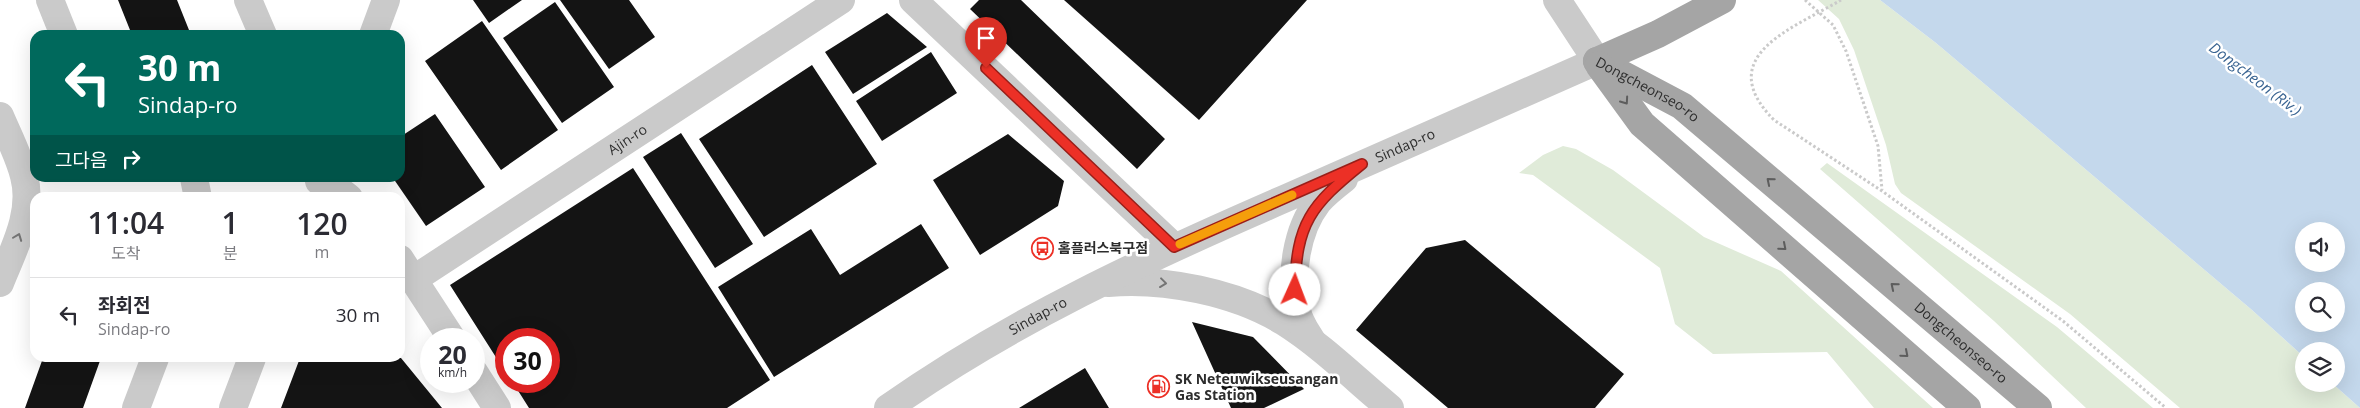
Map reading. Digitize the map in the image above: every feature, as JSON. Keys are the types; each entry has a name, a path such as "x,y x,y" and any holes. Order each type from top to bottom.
{"main road":[{"name":"Sindap-ro","path":"1597,61 1658,34 1719,2"},
{"name":"Dongcheonseo-ro","path":"1597,61 1642,124 1967,408"},
{"name":"Dongcheonseo-ro","path":"1597,61 1682,106 2038,408"}],"street":[{"path":"50,0 62,30"},
{"path":"248,0 261,30"},
{"path":"375,30 386,0"},
{"name":"Ajin-ro","path":"445,328 407,269 841,0"},
{"path":"913,0 1174,247"},
{"path":"1557,0 1597,61"},
{"name":"Sindap-ro","path":"888,408 1022,323 1097,283 1174,247 1597,61"},
{"path":"0,116 26,198 23,222 0,283"},
{"path":"1312,343 1301,324 1297,310 1295,269 1298,247 1305,225 1318,202 1335,185 1362,164"},
{"path":"318,185 342,192"},
{"path":"1097,283 1144,281 1198,289 1253,308 1283,321 1390,408"},
{"path":"136,408 153,362"},
{"path":"233,408 250,362"},
{"path":"485,389 497,408"}],"path":[{"path":"1805,0 1833,25 1846,51 1878,146 1882,191"},
{"path":"1841,0 1770,42 1758,54 1752,64 1754,93 1761,106 1774,120 1882,191 2062,321 2166,408"}],"green space":[{"path":"1818,0 1880,0 1936,43 2252,310 2295,349 2295,392 2342,392 2360,408 2180,408 2070,314 1901,193 1895,184 1886,145 1854,50 1839,19"},
{"path":"1563,146 1576,149 1613,170 1704,237 1781,271 1933,408 1874,408 1827,352 1713,354 1675,324 1660,268 1533,175 1519,173 1543,155"},
{"path":"1827,163 2057,327 2153,408 2086,408 1994,321 1820,169"}],"water":[{"name":"Dongcheon (Riv.)","path":"1880,0 2360,0 2360,408 2342,392 2345,392 2345,342 2295,342 2295,349 2252,310 1936,43"}],"building":[{"path":"118,0 177,0 189,30 130,30"},
{"path":"473,0 522,0 489,23"},
{"path":"560,0 629,0 655,37 609,69"},
{"path":"979,0 1021,0 1165,139 1137,169 970,9"},
{"path":"1064,0 1307,0 1199,120"},
{"path":"555,2 614,87 562,123 503,38"},
{"path":"887,13 927,47 853,94 825,52"},
{"path":"482,21 558,130 501,170 425,61"},
{"path":"931,52 957,93 882,141 856,101"},
{"path":"812,65 877,164 764,237 699,139"},
{"path":"435,114 485,187 426,226 405,195 405,192 403,192 396,182 405,182 405,134"},
{"path":"681,133 753,244 715,268 643,157"},
{"path":"1008,134 1064,181 1058,206 980,255 933,180"},
{"path":"633,168 770,380 727,408 529,408 520,393 560,393 560,328 495,328 495,356 485,340 485,328 477,328 450,285"},
{"path":"921,224 949,268 774,377 718,287 811,229 840,275"},
{"path":"1465,240 1624,374 1595,408 1448,408 1356,330 1426,248"},
{"path":"1192,322 1253,337 1304,389 1264,408 1231,408"},
{"path":"42,362 100,362 83,408 25,408"},
{"path":"298,362 404,362 420,381 420,393 430,393 442,408 281,408"},
{"path":"1085,368 1109,408 1019,408"}],"slow traffic":[{"path":"1180,244 1292,195"}],"place":[{"name":"홈플러스북구점","path":"1042,248"},
{"name":"SK Neteuwikseusangan Gas Station","path":"1159,387"}],"route":[{"path":"986,68 1174,247 1362,164 1335,185 1318,202 1305,225 1298,247 1295,290"}]}
